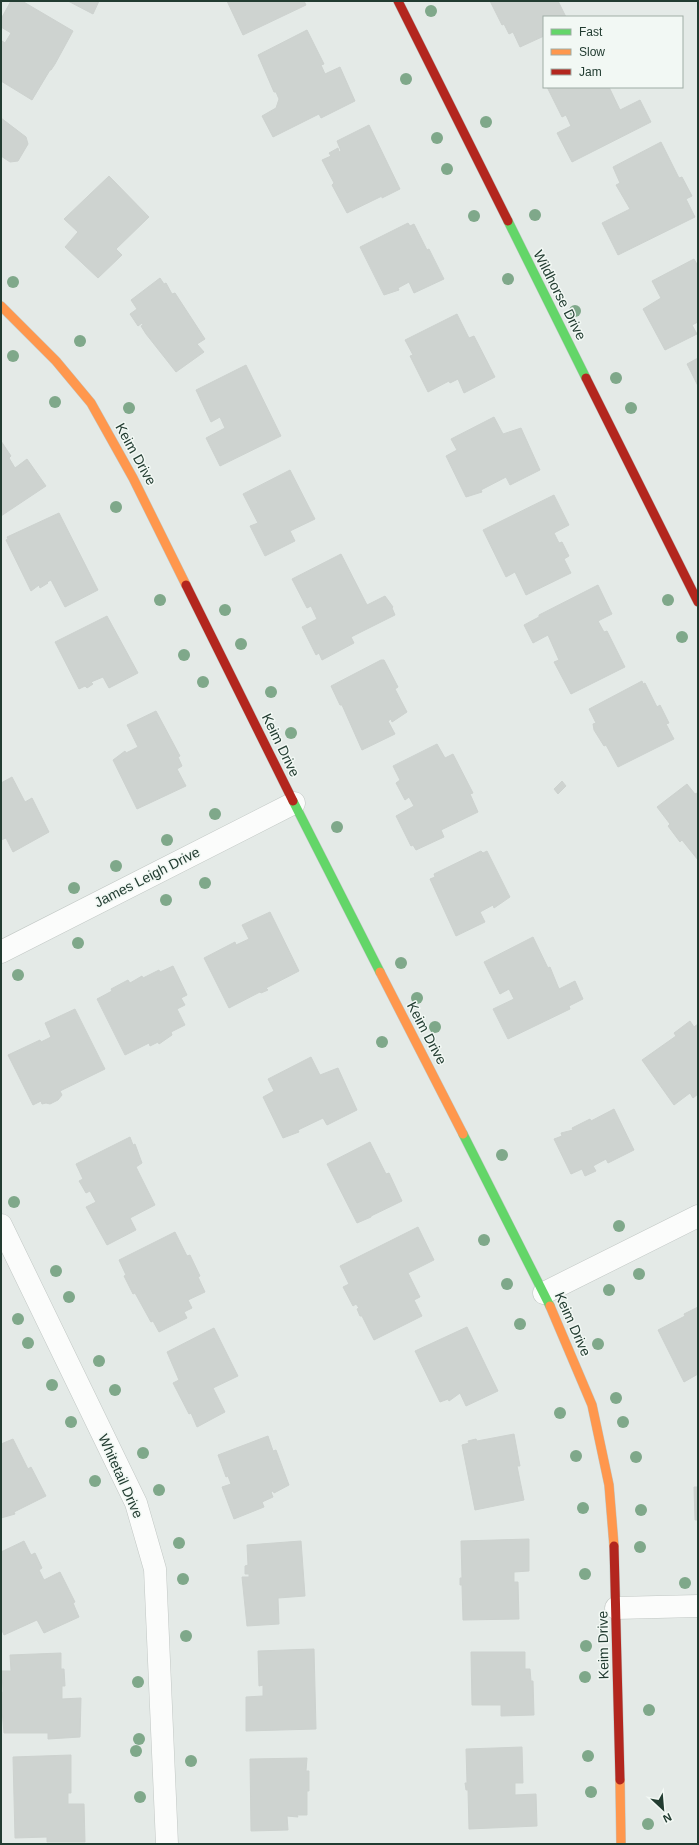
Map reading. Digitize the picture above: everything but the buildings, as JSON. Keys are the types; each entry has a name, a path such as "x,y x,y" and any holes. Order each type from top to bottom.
{"street":[{"name":"Wildhorse Drive","path":"398,1 698,602"},
{"name":"Keim Drive","path":"1,306 34,337 75,382 106,429 133,478 178,566 294,803 544,1293 592,1404 601,1442 614,1530 621,1844"},
{"name":"James Leigh Drive","path":"1,952 294,803"},
{"path":"544,1293 698,1216"},
{"name":"Whitetail Drive","path":"1,1225 136,1503 155,1569 167,1844"},
{"path":"616,1608 698,1606"}],"traffic: fast":[{"path":"508,221 586,378"},
{"path":"293,801 380,972"},
{"path":"463,1134 550,1306"}],"traffic: slow":[{"path":"1,306 56,361 91,403 133,478 186,585"},
{"path":"380,972 463,1134"},
{"path":"550,1306 592,1405 609,1485 614,1546"},
{"path":"620,1780 621,1844"}],"traffic: jam":[{"path":"398,1 508,221"},
{"path":"586,378 698,602"},
{"path":"186,585 293,801"},
{"path":"614,1546 620,1780"}]}
